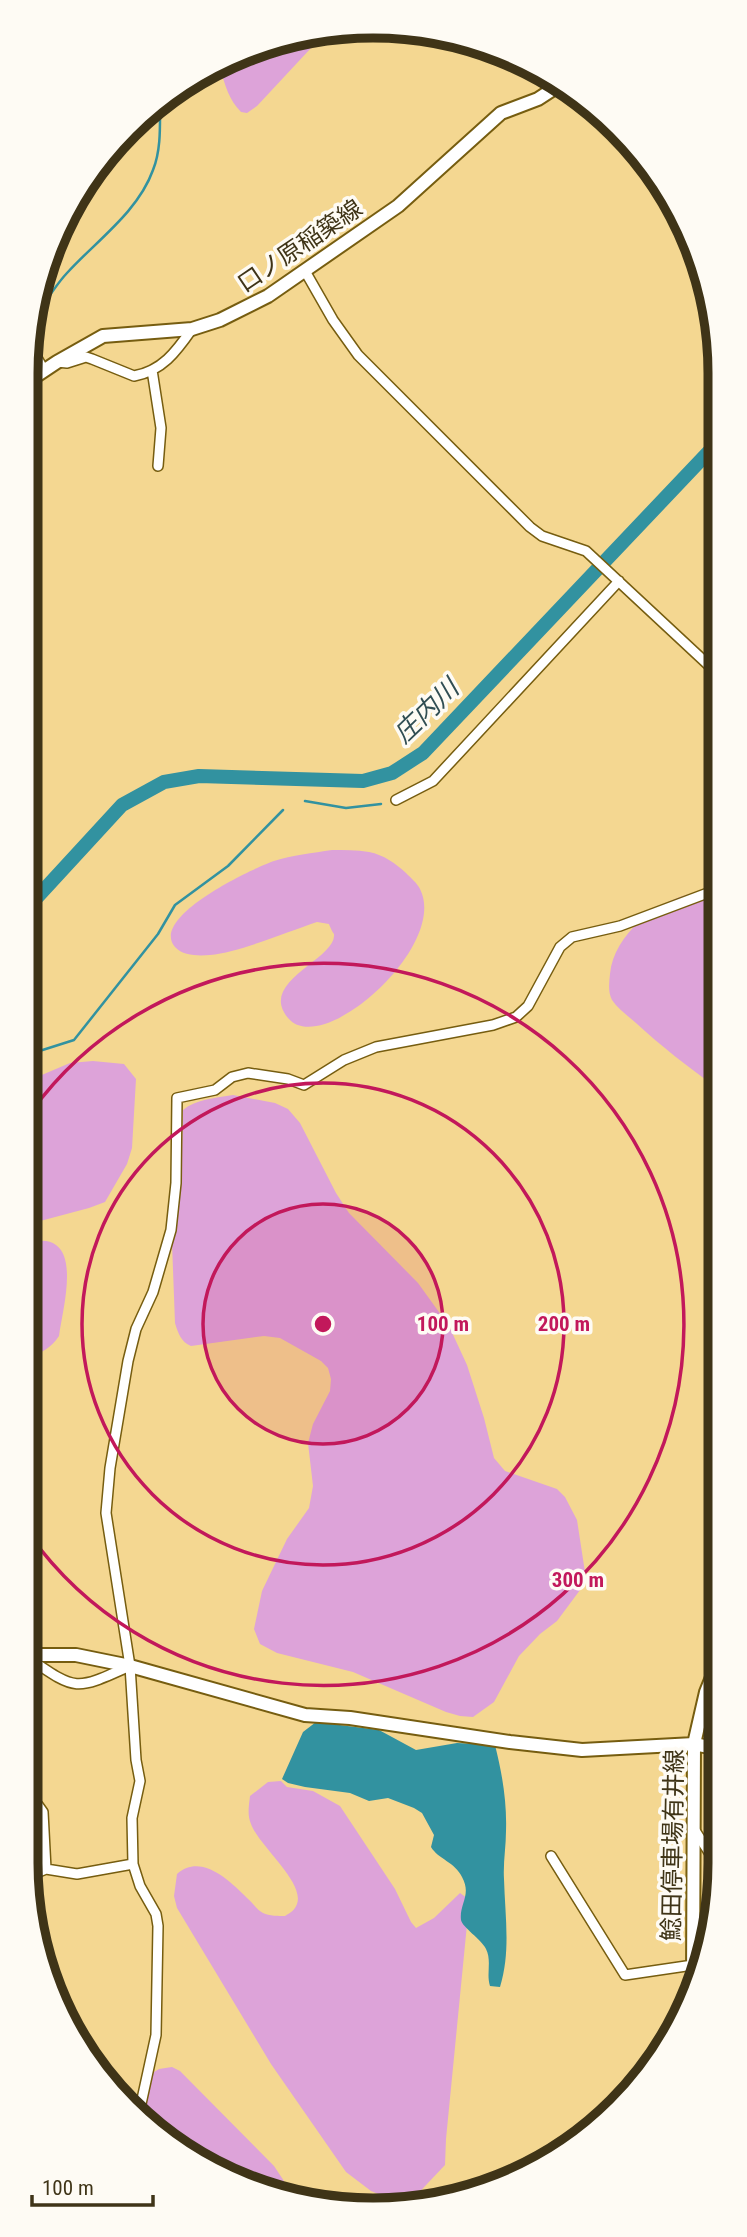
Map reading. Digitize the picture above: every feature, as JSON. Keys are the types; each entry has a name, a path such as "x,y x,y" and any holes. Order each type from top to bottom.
{"main road":[{"name":"口ノ原稲築線","path":"38,374 103,337 192,329 251,305 398,206 501,113 538,99 552,90"},
{"path":"38,1656 76,1654 130,1666 305,1715 350,1718 582,1750 694,1744 708,1747"},
{"name":"鯰田停車場有井線","path":"693,1964 694,1744 708,1687"}],"street":[{"path":"305,271 337,326 358,355 452,450 542,536 586,551 708,665"},
{"path":"57,362 92,359 134,376 169,360 192,329"},
{"path":"39,361 44,370"},
{"path":"152,370 161,428 158,466"},
{"path":"396,800 433,781 618,580"},
{"path":"141,2104 156,2035 158,1926 156,1914 140,1885 133,1864 132,1818 140,1781 136,1760 130,1666 106,1513 110,1468 128,1361 136,1329 153,1292 171,1230 176,1183 177,1098 215,1090 232,1077 248,1073 288,1079 304,1085 344,1060 376,1047 493,1025 511,1019 528,1006 560,947 572,937 620,926 708,894"},
{"path":"38,1664 63,1682 78,1685 95,1682 130,1666"},
{"path":"38,1808 43,1812 46,1869"},
{"path":"693,1827 708,1851"},
{"path":"551,1856 625,1975 693,1965"},
{"path":"38,1872 46,1869 77,1874 133,1864"}],"shaded area":[{"path":"315,44 257,106 247,113 241,112 237,107 222,74 225,73 266,56"},
{"path":"332,850 369,852 393,863 419,887 424,913 416,939 400,966 378,990 352,1010 327,1023 305,1027 288,1018 281,1005 283,993 290,982 332,943 334,934 329,924 317,922 249,946 210,955 187,954 175,947 171,935 177,922 189,908 207,895 274,861"},
{"path":"708,892 708,1081 620,1009 612,1000 609,988 613,959 629,933 652,911 695,893"},
{"path":"93,1061 124,1064 136,1079 132,1148 127,1164 105,1202 38,1222 38,1077 70,1063"},
{"path":"233,1095 275,1103 288,1109 300,1123 349,1213 418,1283 449,1326 467,1365 494,1458 505,1471 557,1489 565,1497 577,1520 585,1572 583,1586 557,1621 519,1656 494,1702 473,1717 446,1712 353,1672 277,1653 260,1644 254,1629 262,1591 287,1539 309,1508 313,1486 308,1443 313,1424 330,1391 331,1379 328,1368 321,1361 280,1338 264,1336 191,1346 182,1340 177,1330 172,1243 181,1191 183,1110 200,1101"},
{"path":"38,1241 56,1245 66,1262 67,1274 59,1336 46,1350 38,1354"},
{"path":"281,1781 287,1787 313,1791 340,1806 395,1889 416,1928 434,1918 460,1893 467,1898 469,1904 445,2165 416,2196 388,2198 371,2191 346,2172 271,2064 177,1908 174,1896 177,1874 196,1866 214,1871 223,1877 263,1913 285,1916 294,1910 298,1895 294,1885 250,1821 250,1796 268,1782"},
{"path":"172,2067 180,2071 274,2166 285,2187 245,2173 206,2154 153,2115 136,2099 154,2072"}],"water":[{"path":"316,1722 379,1730 416,1750 457,1743 495,1745 504,1787 506,1820 506,1947 500,1987 490,1986 486,1949 461,1920 466,1894 465,1883 459,1872 431,1847 434,1835 422,1813 388,1798 369,1801 350,1793 305,1787 282,1779 303,1732"}],"waterway":[{"path":"47,298 78,261 127,213 146,185 157,154 160,116"},
{"name":"庄内川","path":"38,896 122,805 164,782 199,776 363,781 392,773 423,753 708,452"},
{"path":"305,801 346,808 381,804"},
{"path":"38,1051 74,1040 158,934 175,905 228,866 283,810"}]}
